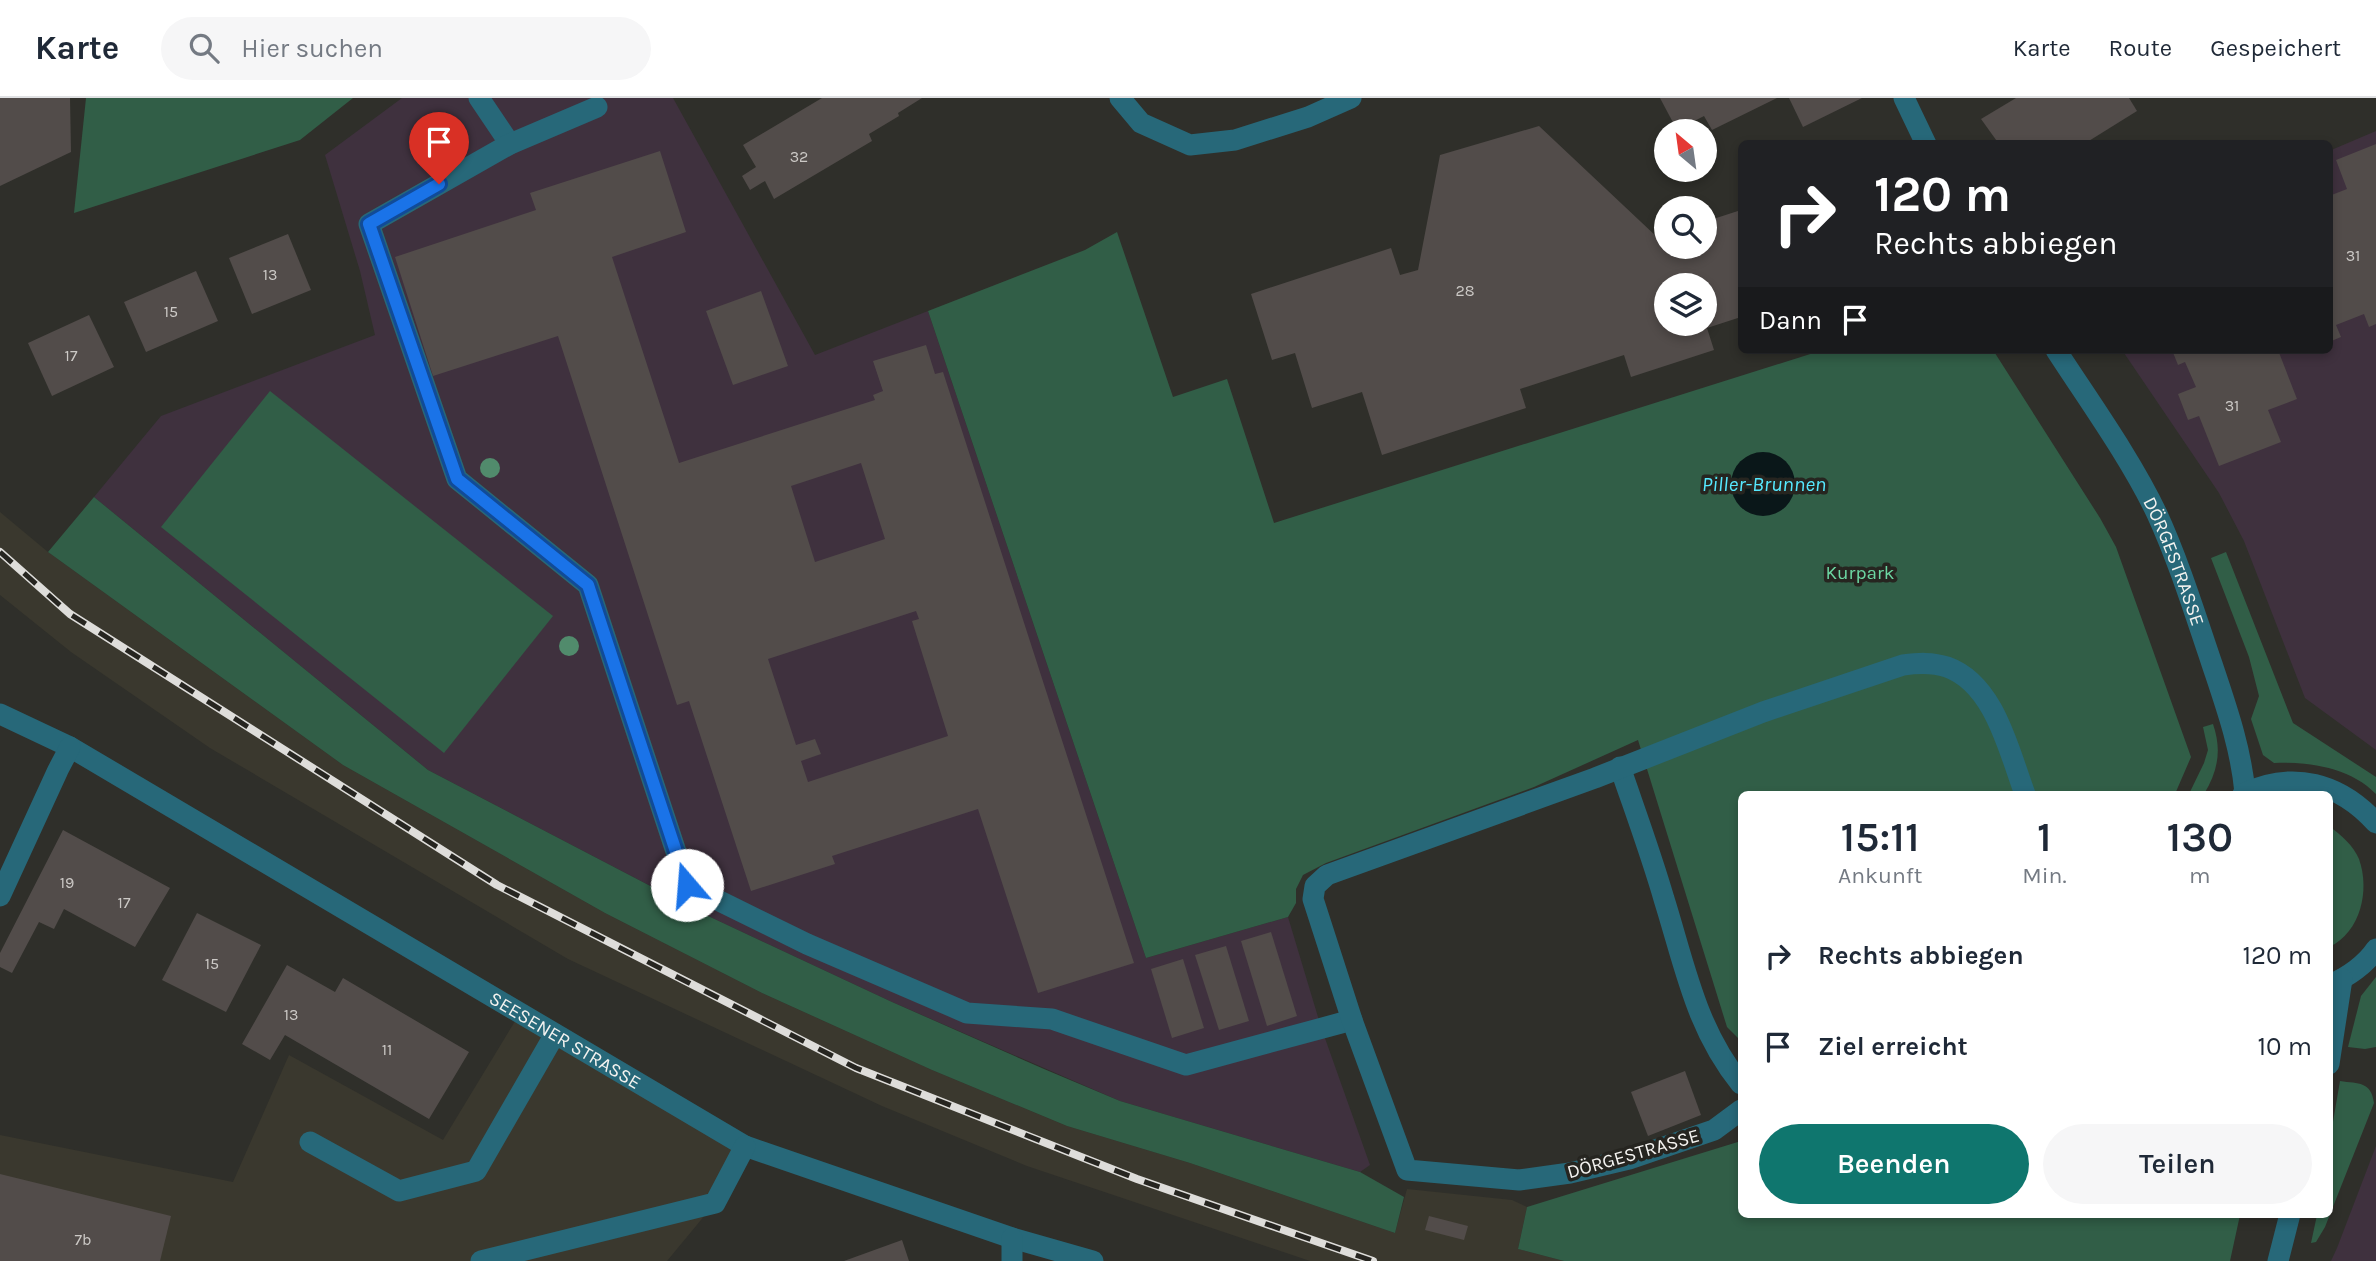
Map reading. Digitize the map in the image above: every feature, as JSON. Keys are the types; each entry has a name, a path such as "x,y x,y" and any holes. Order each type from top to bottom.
{"street":[{"path":"480,98 510,144"},
{"path":"1120,98 1141,123 1190,145 1235,140 1308,117 1351,98"},
{"path":"1904,98 1924,140"},
{"path":"597,107 510,144 369,224 457,479 588,585 687,885 807,944 967,1013 1052,1019 1186,1065 1352,1020 1313,899 1315,886 1327,875 1833,686 1903,665 1925,663 1945,666 1960,673 1975,685 1992,709 2024,791"},
{"name":"DÖRGESTRASSE","path":"2059,354 2133,471 2160,522 2229,715 2242,766 2244,791"},
{"name":"SEESENER STRASSE","path":"0,714 71,747 745,1146 1012,1238 1093,1261"},
{"path":"0,895 71,747"},
{"path":"1620,767 1657,873 1702,1023 1738,1080"},
{"path":"2252,791 2274,783 2305,782 2335,790 2361,806 2376,823"},
{"path":"2333,1017 2336,982 2371,957 2376,949"},
{"name":"DÖRGESTRASSE","path":"1352,1020 1407,1170 1519,1180 1570,1173 1629,1159 1714,1130 1738,1112"},
{"path":"310,1142 399,1191 477,1171 555,1034"},
{"path":"481,1261 715,1203 745,1146"},
{"path":"2278,1261 2289,1218"},
{"path":"1012,1238 1012,1261"}],"shaded area":[{"path":"402,98 673,98 815,355 928,311 1146,958 1288,917 1321,1027 1370,1165 1360,1172 1120,1101 892,1002 706,915 428,770 94,497 161,416 375,335 360,271 325,155"},
{"path":"2376,131 2376,750 2305,698 2244,541 2219,493 2125,354 2333,354 2333,149"},
{"path":"0,512 48,552 343,765 605,913 762,993 932,1070 1067,1126 1190,1163 1395,1233 1407,1189 1512,1200 1527,1207 1518,1249 1564,1261 1310,1261 1027,1166 882,1106 568,959 210,748 71,652 0,595"},
{"path":"520,1013 745,1146 715,1203 667,1261 0,1261 0,1135 233,1182 289,1055 443,1140"},
{"path":"2376,1146 2376,1261 2331,1261 2337,1248"}],"green space":[{"path":"86,98 353,98 300,140 74,213"},
{"name":"Kurpark","path":"1117,232 1173,397 1227,379 1274,523 1810,354 1996,354 2116,547 2191,757 2176,791 1738,791 1738,1038 1727,1027 1638,740 1534,787 1326,863 1303,875 1296,889 1296,903 1288,917 1146,958 928,311 1085,250"},
{"path":"270,391 553,616 444,753 161,527"},
{"path":"94,497 428,770 706,915 1044,1069 1120,1101 1360,1172 1404,1197 1395,1233 1190,1163 1067,1126 932,1070 762,993 605,913 343,765 48,552"},
{"path":"2226,552 2293,723 2376,777 2376,794 2366,785 2342,772 2301,763 2274,763 2263,755 2251,719 2259,696 2249,657 2211,558"},
{"path":"2213,724 2217,760 2213,777 2206,791 2190,791 2208,750 2203,727"},
{"path":"2333,830 2346,841 2359,859 2363,884 2360,909 2349,931 2333,944"},
{"path":"2376,977 2376,1047 2348,1047 2361,996"},
{"path":"2340,1081 2367,1087 2374,1103 2333,1207 2333,1122"},
{"path":"1738,1142 1738,1218 2239,1218 2230,1261 1564,1261 1518,1249 1527,1207"},
{"path":"2316,1218 2329,1218 2316,1242 2311,1243"}],"water":[{"name":"Piller-Brunnen","path":"1763,452 1781,458 1789,466 1795,484 1789,502 1781,510 1763,516 1745,510 1737,502 1731,484 1737,466 1745,458"}],"building":[{"path":"0,98 70,98 71,152 0,186"},
{"path":"822,98 922,98 869,134 872,141 774,199 765,181 750,190 742,176 756,167 743,145"},
{"path":"1660,98 1777,98 1717,128 1717,119 1706,119 1704,116 1698,119 1671,119"},
{"path":"1789,98 1862,98 1803,127"},
{"path":"2016,98 2129,98 2137,111 2090,140 1996,140 1981,119"},
{"path":"1539,126 1654,234 1654,259 1717,259 1717,218 1738,211 1738,318 1717,325 1717,273 1654,273 1654,336 1710,336 1714,350 1631,377 1624,355 1520,389 1526,408 1382,455 1362,392 1312,408 1295,353 1272,360 1251,294 1391,248 1400,275 1418,270 1440,155"},
{"path":"2376,144 2376,324 2369,327 2364,314 2336,325 2341,337 2333,340 2333,194 2347,189 2336,160"},
{"path":"660,151 686,232 612,257 679,463 875,400 873,395 883,391 873,361 926,345 935,374 943,372 1134,963 1038,993 978,809 832,856 835,864 751,891 689,701 677,705 558,336 433,376 395,257 536,210 530,193","holes":["861,463 885,539 815,562 791,486","916,611 919,619 912,621 948,736 808,782 801,761 821,754 815,739 796,745 768,659"]},
{"path":"288,234 311,290 252,314 229,258"},
{"path":"196,271 218,321 146,352 124,302"},
{"path":"761,291 788,366 733,385 706,311"},
{"path":"89,315 114,367 52,396 28,343"},
{"path":"2174,354 2280,354 2297,399 2268,410 2281,442 2219,466 2199,416 2188,420 2178,394 2196,387 2185,362 2178,365"},
{"path":"63,830 170,888 135,947 64,909 54,929 39,922 12,973 0,967 0,953"},
{"path":"197,913 261,945 226,1012 162,980"},
{"path":"1271,932 1297,1016 1267,1026 1241,941"},
{"path":"1226,946 1249,1021 1219,1030 1195,955"},
{"path":"1183,959 1204,1028 1172,1038 1151,969"},
{"path":"287,965 335,992 343,978 469,1052 429,1119 285,1035 270,1060 242,1044"},
{"path":"1685,1071 1701,1115 1648,1136 1631,1092"},
{"path":"0,1174 171,1216 160,1261 0,1261"},
{"path":"1429,1216 1468,1226 1464,1240 1425,1230"},
{"path":"902,1240 909,1261 844,1261"}],"railway":[{"path":"0,552 70,614 497,885 856,1068 1137,1179 1373,1261"}],"route":[{"path":"439,184 369,224 457,479 588,585 687,885"}]}
